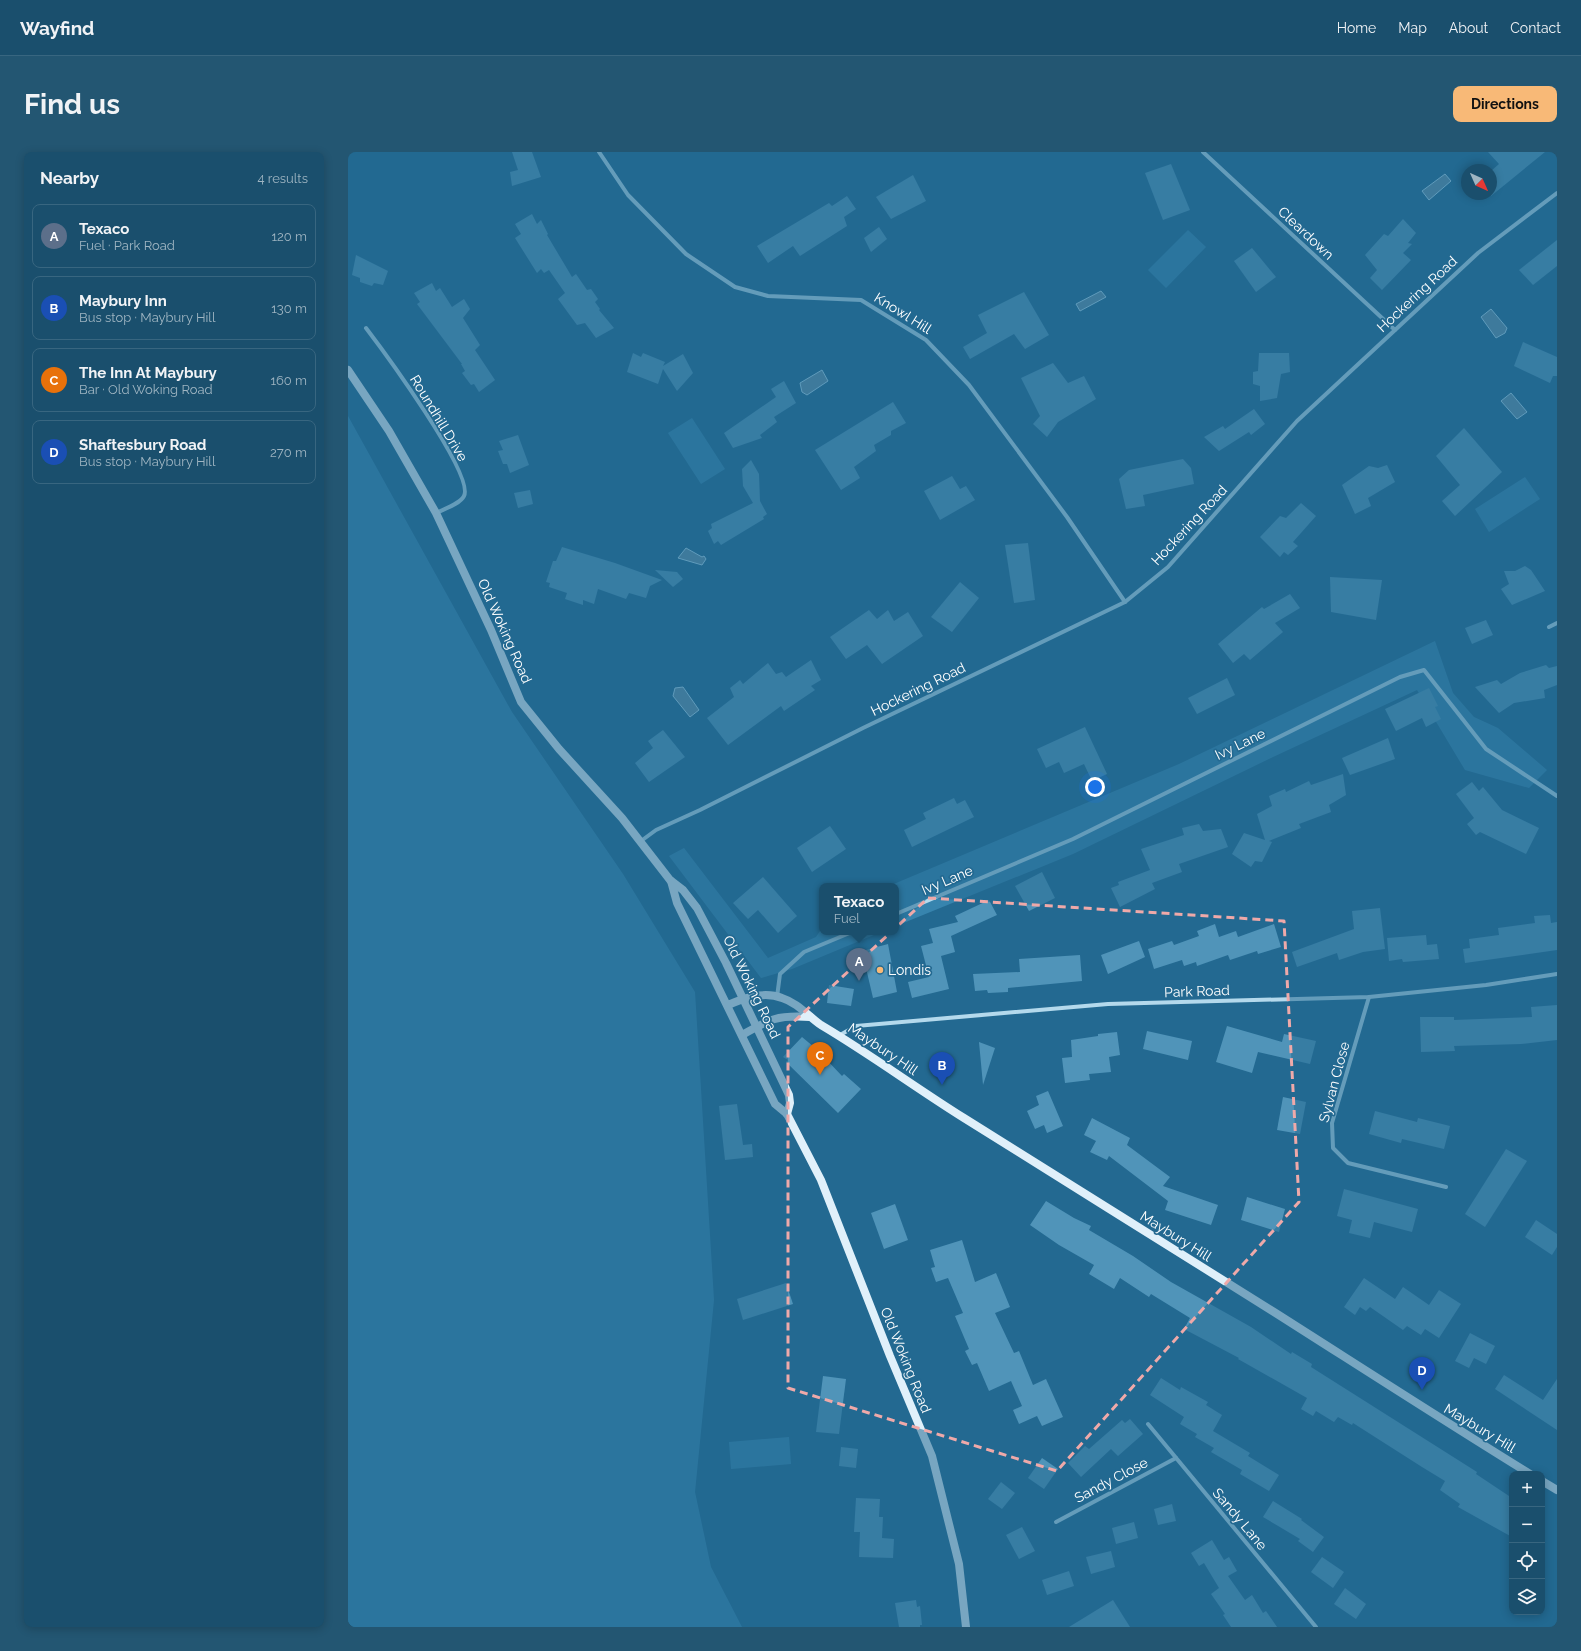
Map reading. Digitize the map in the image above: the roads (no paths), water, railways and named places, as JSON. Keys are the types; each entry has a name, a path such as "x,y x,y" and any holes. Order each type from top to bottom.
{"main road":[{"name":"Old Woking Road","path":"348,370 389,431 436,513 491,630 521,702 559,749 641,841 670,880 683,890 697,908 757,1027 789,1095 790,1103 787,1114"},
{"name":"Old Woking Road","path":"670,880 677,903 775,1104 787,1114 821,1180 887,1349 932,1456 959,1564 966,1627"},
{"name":"Maybury Hill","path":"728,1005 742,998 756,996 782,997 799,1006 810,1017 840,1035 959,1115 1273,1312 1416,1404 1525,1471"},
{"name":"Maybury Hill","path":"742,1035 782,1016 810,1017"},
{"path":"1545,1483 1557,1490"}],"street":[{"name":"Knowl Hill","path":"599,152 628,195 686,254 735,287 768,296 861,300 926,340 969,385 1067,517 1125,602"},
{"name":"Cleardown","path":"1203,152 1395,330"},
{"name":"Hockering Road","path":"641,841 656,830 700,810 863,728 1125,602 1168,567 1297,422 1478,253 1557,193"},
{"name":"Roundhill Drive","path":"366,328 398,372 446,445 458,468 465,488 465,495 460,500 436,513"},
{"path":"1549,626 1557,623"},
{"name":"Ivy Lane","path":"899,913 1073,839 1400,677 1424,670 1486,749 1557,796"},
{"path":"777,997 780,974 804,952 845,935"},
{"name":"Park Road","path":"840,1035 856,1026 1108,1004 1369,997 1486,985 1557,974"},
{"name":"Sylvan Close","path":"1369,997 1332,1122 1332,1148 1348,1163 1446,1187"},
{"name":"Sandy Lane","path":"1148,1424 1316,1627"},
{"name":"Sandy Close","path":"1056,1522 1176,1458"}],"place":[{"name":"Londis","path":"880,970"},
{"name":"Texaco","path":"859,981"},
{"name":"The Inn At Maybury","path":"820,1075"},
{"name":"Maybury Inn","path":"942,1085"},
{"name":"Shaftesbury Road","path":"1422,1390"}]}
